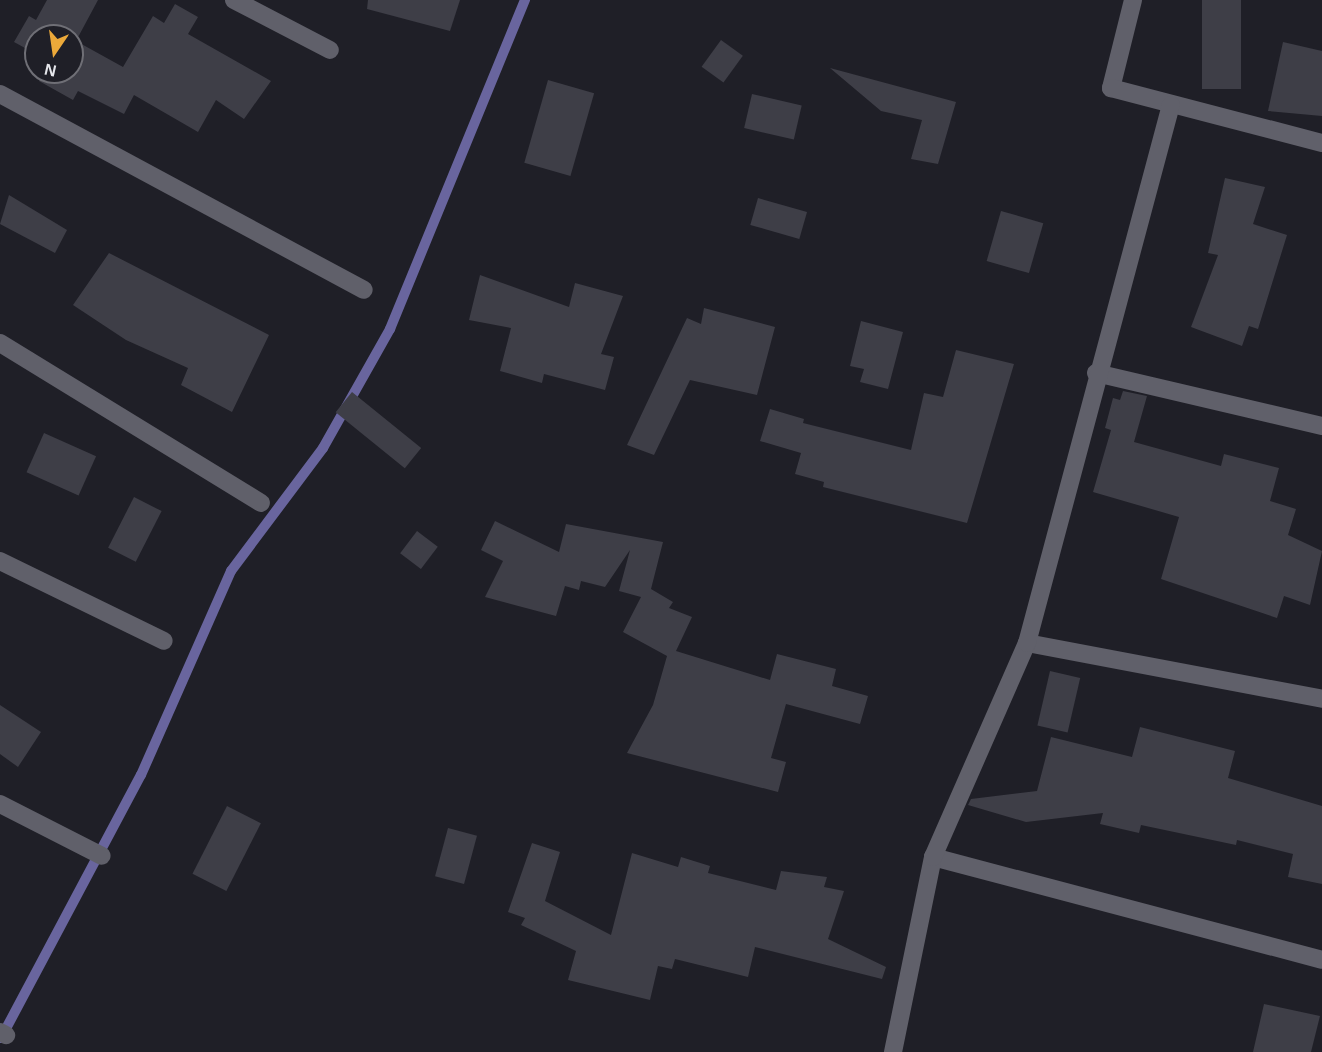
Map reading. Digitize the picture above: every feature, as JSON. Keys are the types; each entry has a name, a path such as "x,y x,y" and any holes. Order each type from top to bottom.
{"street":[{"path":"234,0 330,50"},
{"path":"1133,0 1111,88 1322,143"},
{"path":"0,94 364,290"},
{"path":"893,1052 933,857 1027,643 1096,372 1171,105"},
{"path":"0,343 261,503"},
{"path":"1096,372 1322,426"},
{"path":"0,561 164,641"},
{"path":"1027,643 1322,699"},
{"path":"0,804 102,856"},
{"path":"933,857 1322,960"}],"building":[{"path":"47,0 98,0 84,26 84,24 24,24 29,16 36,20"},
{"path":"368,0 460,0 450,31 367,9"},
{"path":"1202,0 1241,0 1241,89 1202,89"},
{"path":"175,4 198,17 188,34 271,81 244,119 216,100 198,132 134,95 124,114 78,91 73,100 44,84 84,84 84,45 123,67 153,16 164,23"},
{"path":"24,25 24,47 14,42"},
{"path":"721,40 743,56 723,83 702,67"},
{"path":"1283,42 1322,51 1322,116 1268,111"},
{"path":"830,68 956,102 938,164 911,159 922,120 881,111"},
{"path":"548,80 594,93 570,176 524,163"},
{"path":"752,94 802,105 794,140 744,128"},
{"path":"1225,178 1265,187 1253,224 1287,235 1258,329 1249,326 1242,346 1191,327 1218,255 1208,253"},
{"path":"9,195 67,230 55,253 0,224"},
{"path":"758,198 807,212 799,239 750,225"},
{"path":"1001,211 1043,223 1029,273 987,261"},
{"path":"109,253 269,335 232,412 181,385 188,368 126,340 73,305"},
{"path":"480,275 569,307 575,283 623,296 601,354 614,357 605,390 544,374 542,383 500,371 511,328 469,320"},
{"path":"704,308 775,327 757,395 690,380 654,455 627,445 687,318 701,324"},
{"path":"861,321 903,332 888,389 860,382 864,369 850,366"},
{"path":"956,350 1014,364 967,523 823,487 824,482 795,474 801,453 760,441 770,409 804,419 803,423 911,450 924,393 943,397"},
{"path":"1123,391 1147,396 1134,442 1221,466 1224,454 1279,468 1270,501 1296,509 1288,535 1322,551 1310,605 1284,596 1277,618 1161,579 1179,517 1093,492 1111,430 1105,428 1113,398 1120,400"},
{"path":"352,392 421,448 405,468 336,412"},
{"path":"44,433 96,456 79,495 27,472"},
{"path":"134,497 162,511 136,562 108,548"},
{"path":"495,521 559,552 566,524 663,542 651,589 673,602 669,608 692,617 676,651 770,680 777,654 836,669 832,686 868,696 860,724 786,704 771,758 786,762 778,792 627,753 653,705 667,656 623,632 641,597 619,591 630,550 605,587 581,581 579,590 565,586 556,616 485,597 503,561 481,550"},
{"path":"417,531 438,547 421,569 400,553"},
{"path":"1050,671 1080,678 1068,733 1037,726"},
{"path":"0,705 41,732 18,767 0,754"},
{"path":"1140,727 1235,751 1228,778 1322,806 1322,884 1288,877 1293,854 1237,840 1236,845 1141,825 1139,833 1100,824 1103,813 1026,822 968,805 971,799 1037,791 1051,737 1132,757"},
{"path":"227,806 261,823 226,891 192,874"},
{"path":"448,828 477,836 464,884 435,876"},
{"path":"532,843 560,852 545,901 611,935 632,853 678,867 681,857 710,866 708,873 776,890 781,871 827,877 824,887 844,891 828,939 886,967 882,979 755,947 748,977 675,959 672,969 658,966 650,1000 568,980 576,951 521,925 525,918 508,912"},
{"path":"1264,1004 1320,1016 1311,1052 1253,1052"}],"waterway":[{"path":"1,1038 141,775 231,571 323,448 390,329 525,0"}]}
